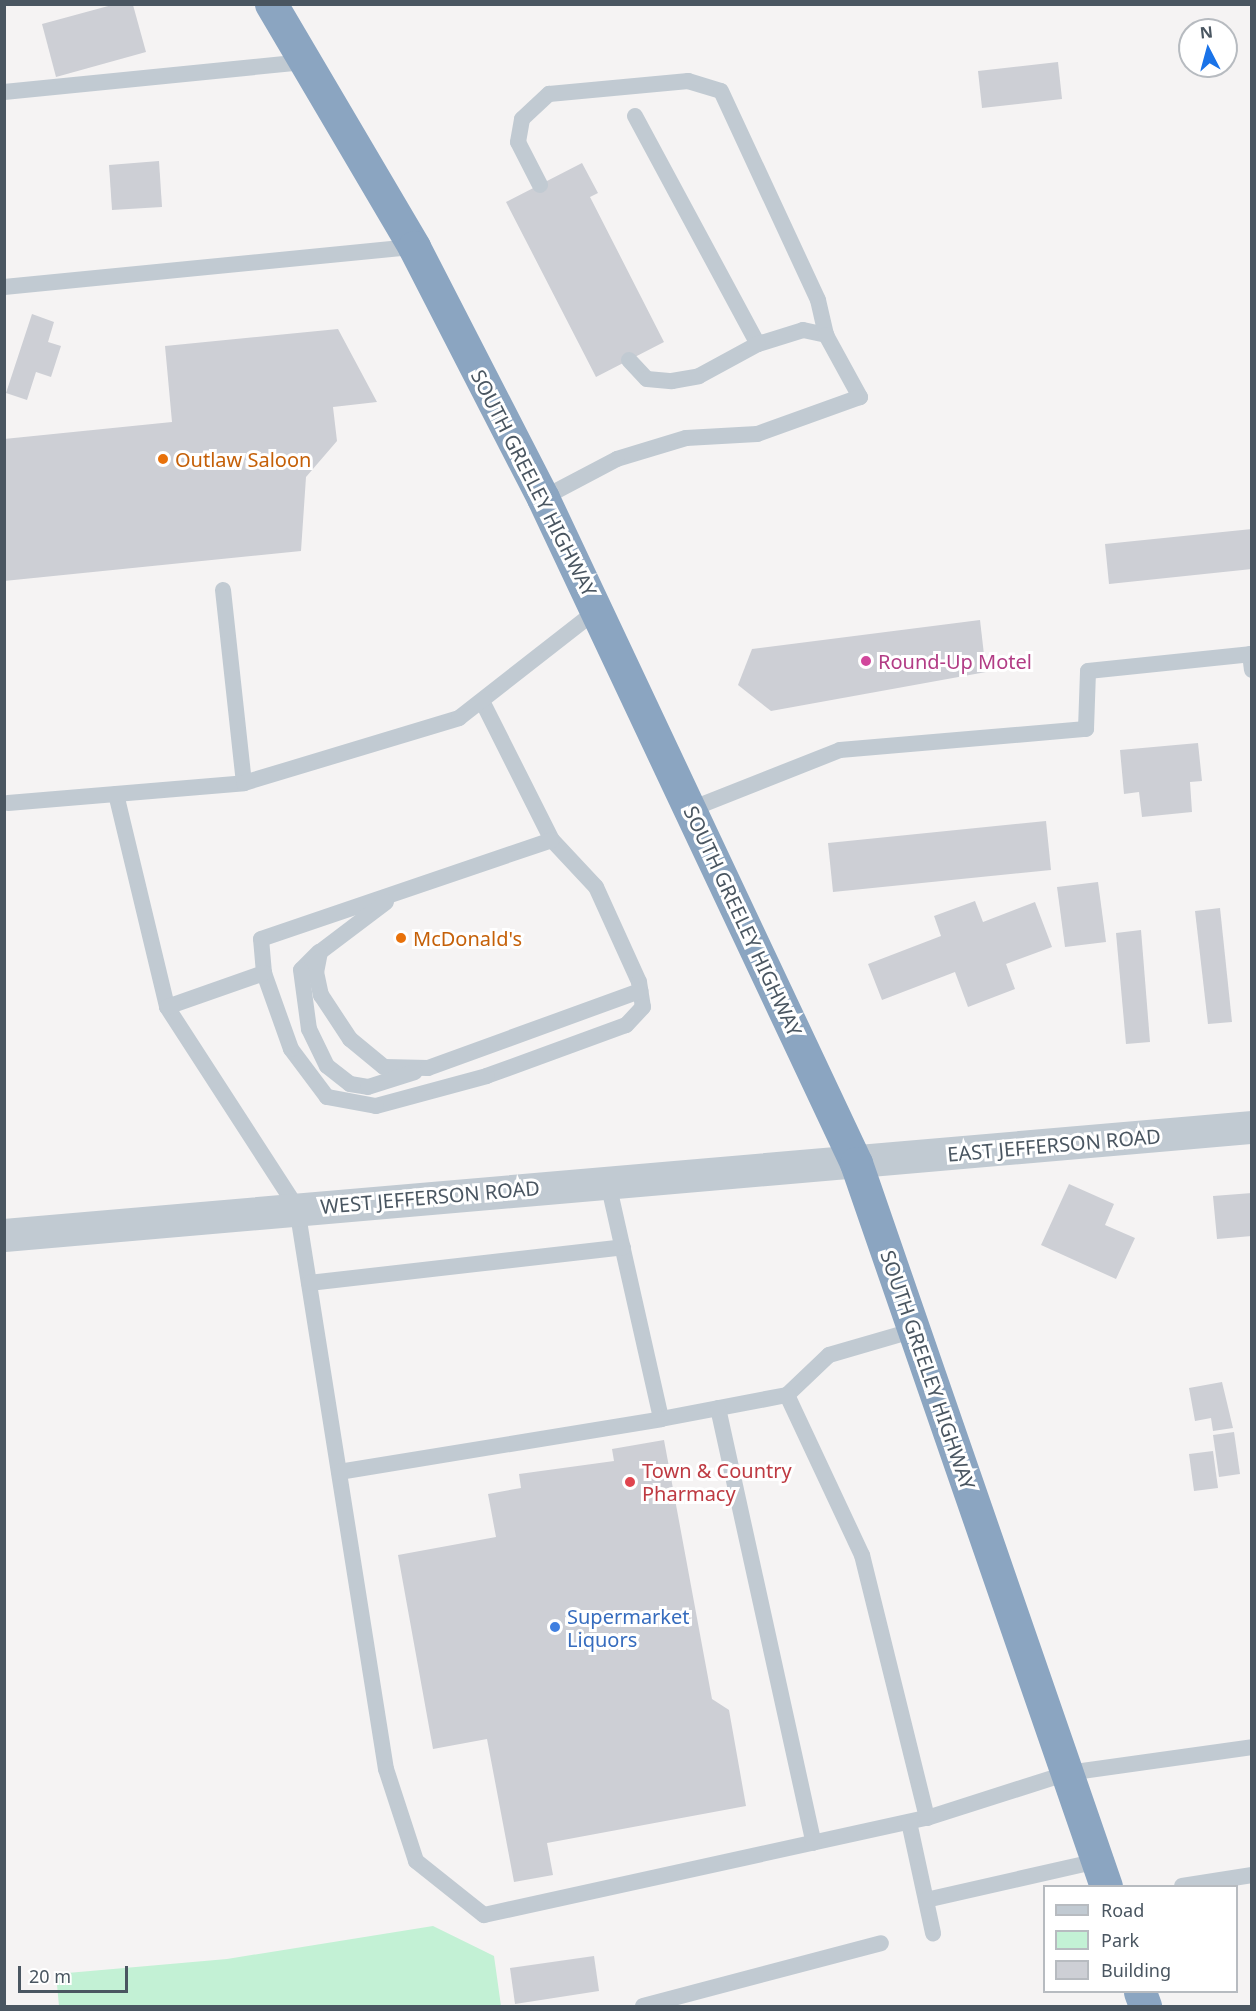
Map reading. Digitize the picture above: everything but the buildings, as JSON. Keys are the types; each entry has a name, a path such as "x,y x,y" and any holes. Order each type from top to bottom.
{"highway":[{"name":"SOUTH GREELEY HIGHWAY","path":"271,4 308,62 414,247 543,498 856,1163 1102,1874"}],"street":[{"name":"EAST JEFFERSON ROAD","path":"856,1163 1251,1127"},
{"name":"WEST JEFFERSON ROAD","path":"4,1235 297,1208 856,1163"}],"lane":[{"path":"4,92 308,62"},
{"path":"540,185 518,142 522,119 542,99 584,89 707,83 721,91 761,171 818,300 826,335 860,397 757,434 686,438 617,459 543,498"},
{"path":"635,116 758,344"},
{"path":"4,287 414,247"},
{"path":"629,360 647,379 672,381 699,376 758,344 803,330 826,335"},
{"path":"223,590 244,783"},
{"path":"8,803 244,783 459,718 597,610"},
{"path":"691,809 840,750 1086,729 1088,671 1251,660"},
{"path":"482,701 552,840 596,887 640,991 643,1008 626,1025 487,1076 376,1106 327,1097 291,1049 264,973 261,939 552,840"},
{"path":"116,794 167,1006 297,1208 392,1790 416,1861 484,1915 927,1818 1068,1773 1251,1747"},
{"path":"399,892 320,952 301,970 309,1029 327,1066 350,1084 368,1087 428,1068 640,991"},
{"path":"320,952 316,972 321,995 350,1039 384,1067 428,1068"},
{"path":"167,1006 264,973"},
{"path":"608,1183 661,1419"},
{"path":"309,1283 623,1247"},
{"path":"339,1472 661,1419 787,1395 829,1355 915,1330"},
{"path":"787,1395 862,1555 927,1818"},
{"path":"718,1408 814,1843"},
{"path":"909,1822 933,1933"},
{"path":"926,1900 1102,1874"},
{"path":"1194,1885 1251,1875"},
{"path":"643,2007 880,1943"}],"green space":[{"path":"433,1926 494,1956 501,2006 59,2006 56,1974 227,1959"}],"place":[{"name":"Outlaw Saloon","path":"163,459"},
{"name":"Round-Up Motel","path":"866,661"},
{"name":"McDonald's","path":"401,938"},
{"name":"Town & Country Pharmacy","path":"630,1482"},
{"name":"Supermarket Liquors","path":"555,1627"}]}
